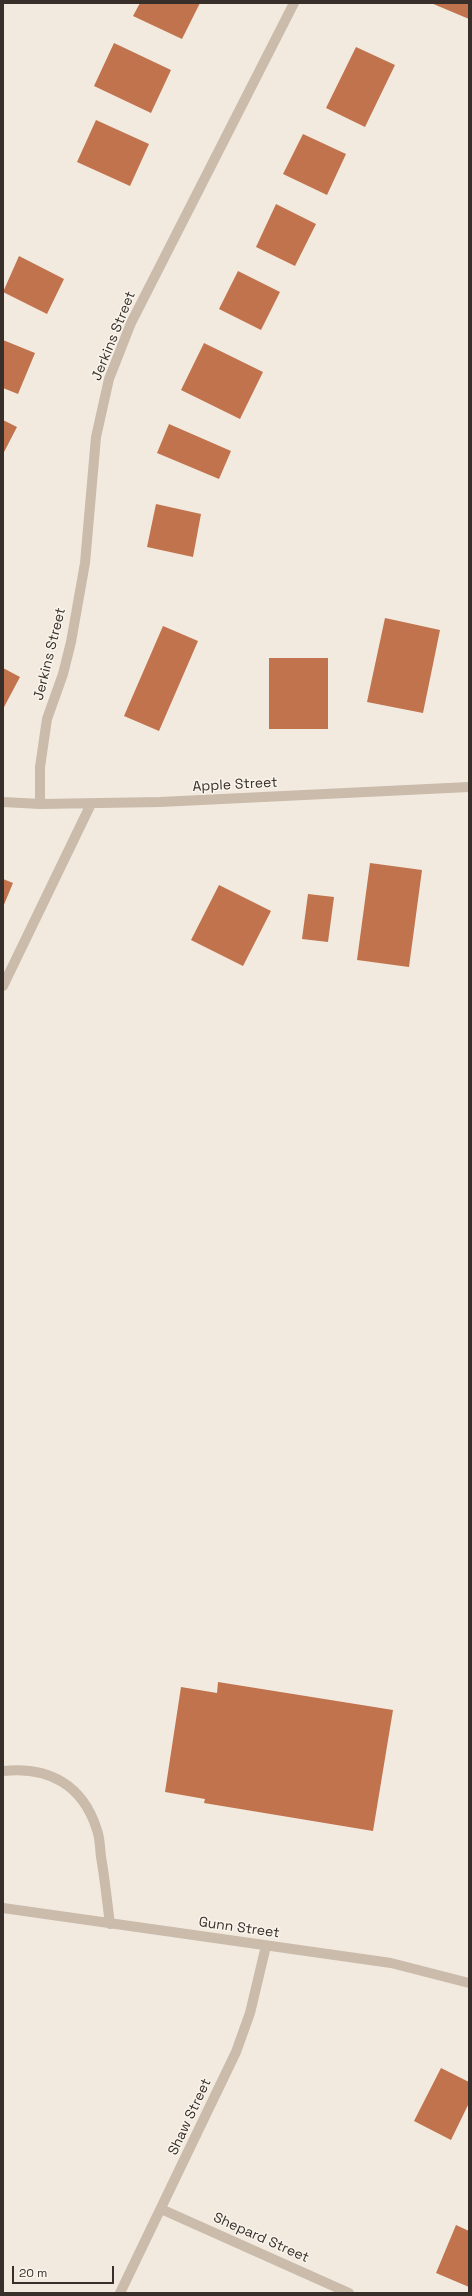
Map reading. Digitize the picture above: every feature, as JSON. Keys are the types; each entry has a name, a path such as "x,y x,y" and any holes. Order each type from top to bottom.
{"street":[{"name":"Jerkins Street","path":"40,804 40,767 47,719 63,674 85,563 96,437 109,379 131,324 294,3"},
{"name":"Apple Street","path":"3,802 40,804 160,802 469,787"},
{"path":"3,986 91,804"},
{"path":"3,1771 39,1771 52,1776 72,1789 86,1805 97,1830 110,1924"},
{"name":"Gunn Street","path":"3,1908 391,1963 469,1983"},
{"name":"Shaw Street","path":"120,2293 236,2052 250,2013 266,1946"},
{"name":"Shepard Street","path":"161,2210 350,2293"}],"building":[{"path":"140,3 200,3 182,39 133,16"},
{"path":"431,3 469,3 469,19"},
{"path":"114,43 171,70 151,113 94,86"},
{"path":"356,47 395,65 365,127 326,108"},
{"path":"96,120 149,144 130,186 77,162"},
{"path":"303,134 346,154 327,195 283,174"},
{"path":"276,204 316,224 295,266 256,247"},
{"path":"19,256 64,279 47,314 3,292"},
{"path":"238,271 280,292 261,330 219,309"},
{"path":"3,340 35,353 18,394 3,388"},
{"path":"204,343 263,372 240,419 181,390"},
{"path":"3,420 17,427 3,454"},
{"path":"169,424 231,451 219,479 157,453"},
{"path":"156,504 201,514 193,557 147,547"},
{"path":"385,618 440,630 423,713 367,702"},
{"path":"163,626 198,641 159,731 124,716"},
{"path":"269,658 328,658 328,729 269,729"},
{"path":"3,668 20,677 3,709"},
{"path":"370,863 422,870 409,967 357,960"},
{"path":"3,879 13,883 3,907"},
{"path":"219,885 271,911 243,966 191,940"},
{"path":"308,894 334,897 328,942 302,939"},
{"path":"218,1682 393,1710 373,1831 204,1803 205,1799 165,1792 181,1687 217,1693"},
{"path":"441,2068 469,2082 469,2103 451,2140 414,2121"},
{"path":"456,2225 469,2231 469,2287 436,2273"}]}
